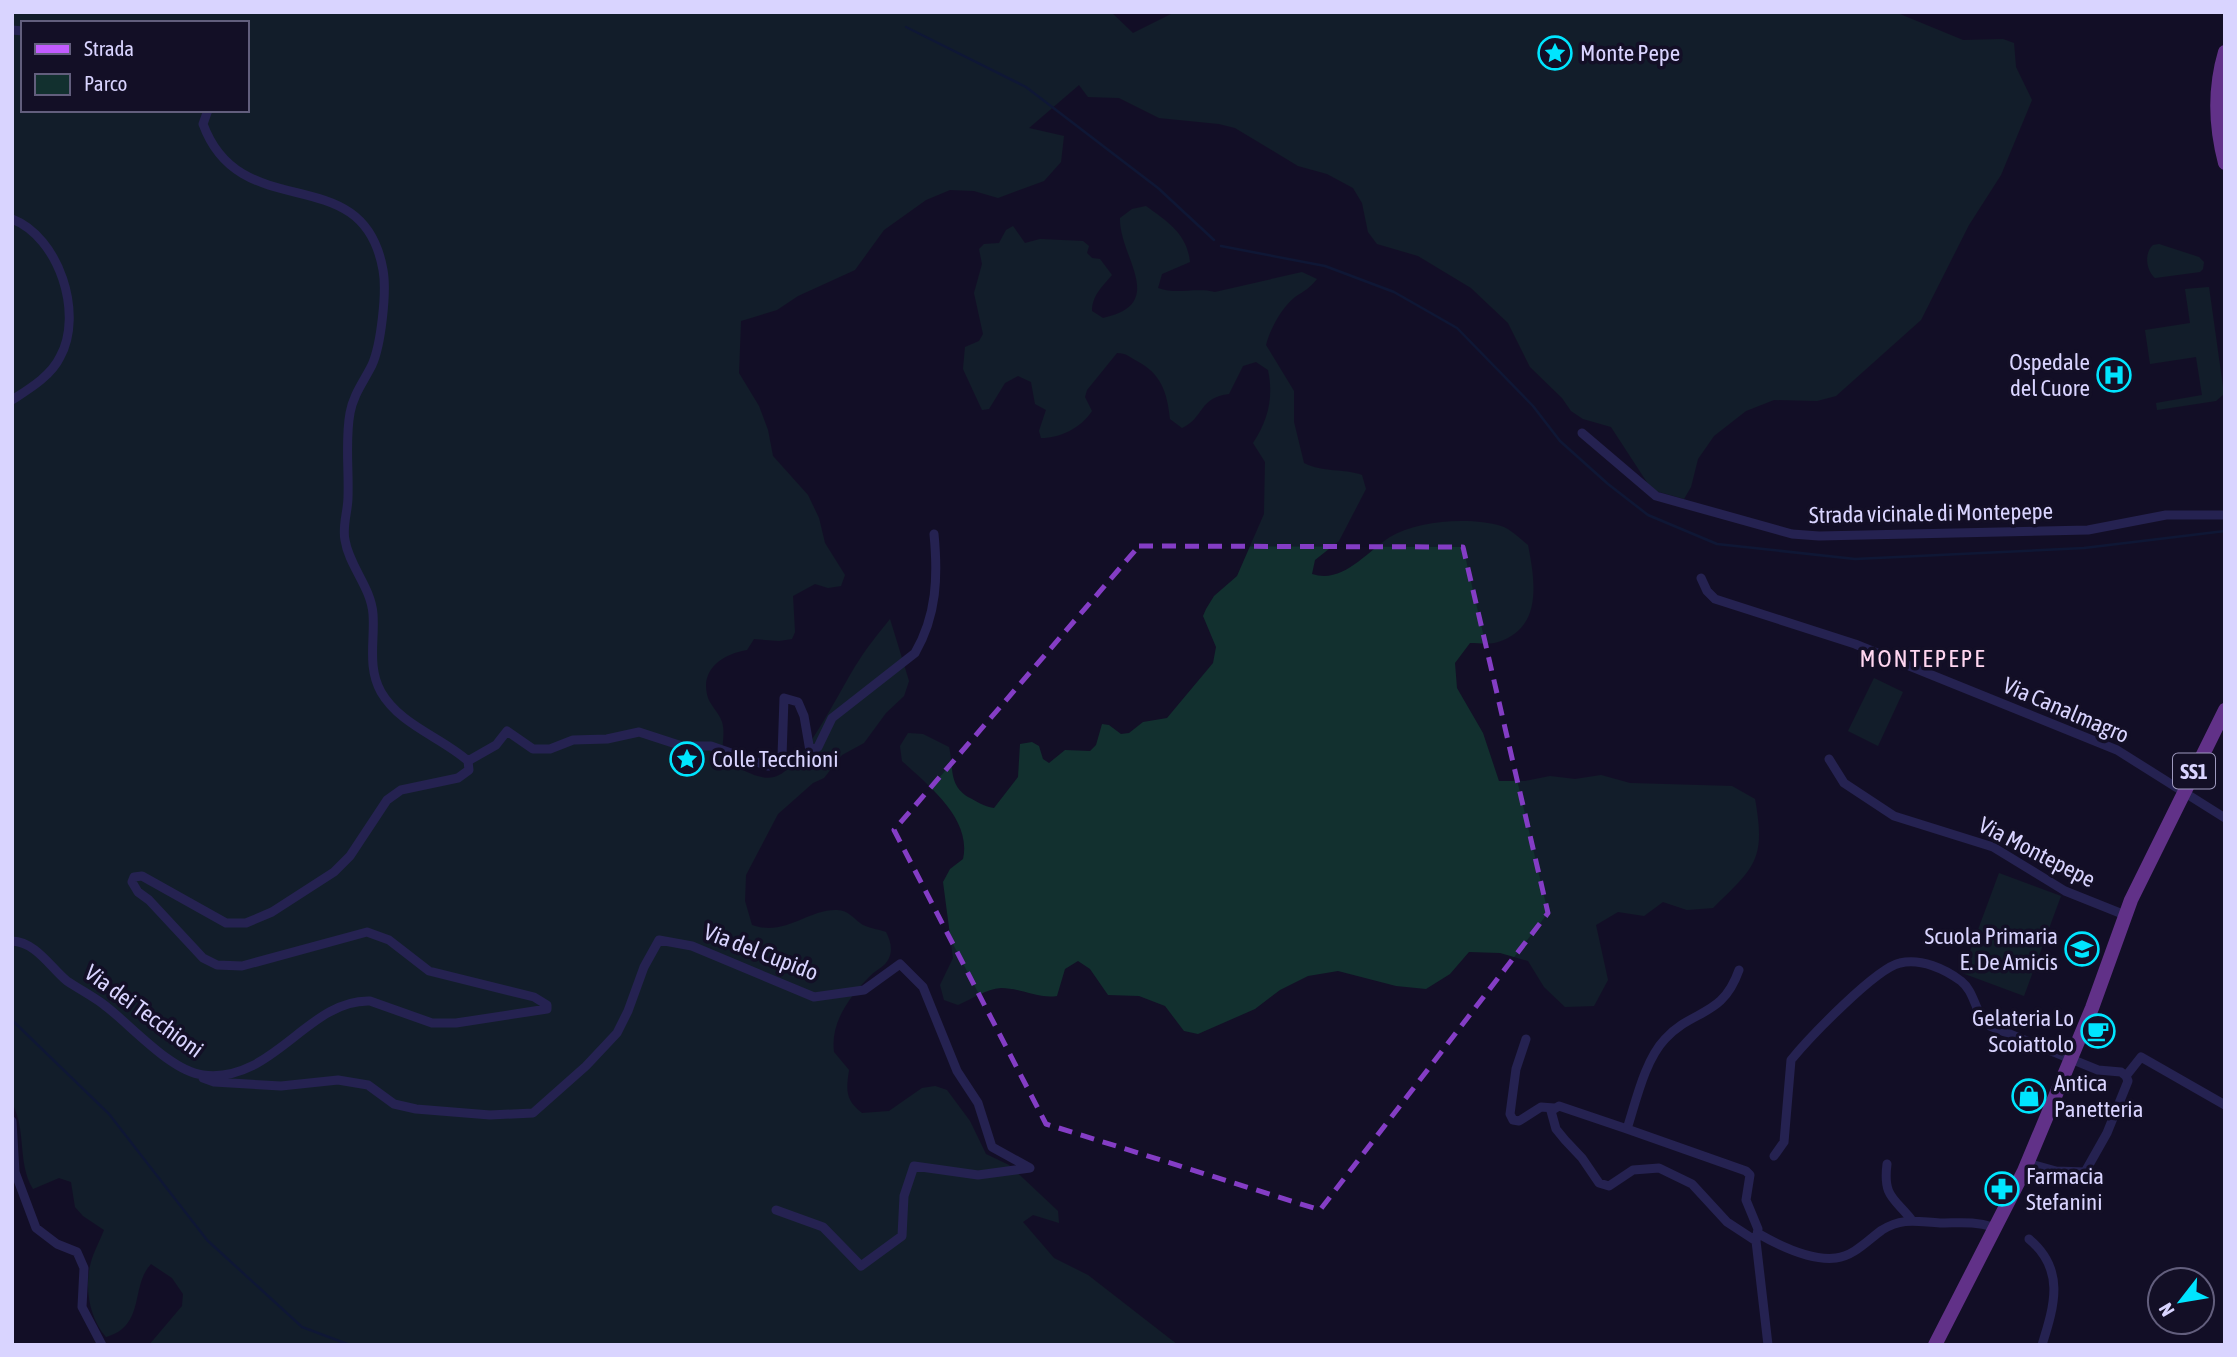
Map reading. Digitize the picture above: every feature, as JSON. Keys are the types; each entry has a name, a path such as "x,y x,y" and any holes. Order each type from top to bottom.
{"main road":[{"path":"2225,52 2218,73 2217,105 2218,134 2225,163"},
{"name":"SS1","path":"1935,1345 1957,1307 1993,1227 2027,1163 2072,1057 2126,915 2184,790 2225,710"}],"street":[{"path":"207,112 203,124 209,140 220,156 242,174 265,186 321,199 350,210 369,232 383,271 379,343 349,412 345,540 373,612 372,661 381,692 411,723 468,761 496,745 507,731 533,749 550,750 573,740 607,739 639,732 682,746 711,746 768,766 782,757 784,698 798,702 804,716 810,751 818,747 832,718 915,653 933,616 936,573 934,534"},
{"path":"12,219 29,227 43,241 58,270 69,320 68,338 60,358 37,382 12,400"},
{"name":"Strada vicinale di Montepepe","path":"1582,433 1656,496 1793,534 1819,536 2088,530 2166,515 2225,515"},
{"name":"Via Canalmagro","path":"1701,578 1715,599 1855,644 2118,750 2225,818"},
{"name":"Via Montepepe","path":"1829,760 1844,783 1894,816 1993,847 2064,891 2126,915"},
{"name":"Via dei Tecchioni","path":"12,941 24,943 67,980 192,1073 228,1075 259,1064 310,1026 340,1008 361,1001 386,1006 432,1023 456,1023 547,1009 547,1005 534,998 429,971 389,940 367,932 242,967 217,965 203,958 149,900 138,892 132,882 134,877 142,876 226,923 246,923 272,912 334,872 350,856 387,800 401,790 421,783 458,778 468,770 468,761"},
{"name":"Via del Cupido","path":"192,1073 214,1082 281,1086 315,1080 368,1085 394,1104 416,1109 490,1115 533,1113 586,1066 617,1033 644,967 659,940 692,946 814,997 864,990 900,964 923,987 957,1071 978,1103 992,1147 1030,1168 978,1175 914,1166 904,1196 902,1236 861,1266 823,1227 776,1210"},
{"path":"1774,1156 1784,1142 1791,1060 1868,985 1895,964 1913,962 1949,973 1964,983 1982,1020 1990,1026 2072,1057 2098,1070 2121,1072 2126,1076 2128,1081 2107,1133 2085,1172 2063,1172 2027,1163"},
{"path":"1627,1129 1659,1047 1676,1030 1715,1007 1730,990 1740,970"},
{"path":"1526,1039 1516,1069 1510,1114 1519,1121 1541,1107 1564,1107 1746,1171 1750,1175 1747,1207 1757,1238 1768,1345"},
{"path":"2126,1076 2141,1057 2146,1058 2225,1105"},
{"path":"1554,1108 1551,1117 1556,1129 1582,1158 1598,1183 1609,1186 1633,1170 1659,1168 1692,1184 1727,1222 1757,1238 1788,1248 1838,1258 1855,1251 1889,1226 1911,1219 1936,1223 1971,1220 1993,1227"},
{"path":"12,1121 15,1172 36,1228 57,1244 77,1252 84,1268 82,1307 102,1345"},
{"path":"1887,1164 1887,1190 1892,1200 1911,1219"},
{"path":"2029,1239 2042,1250 2053,1273 2050,1321 2042,1345"}],"highlighted area":[{"path":"1139,546 1463,547 1548,913 1320,1210 1046,1124 894,830"}],"green space":[{"path":"12,12 1111,12 1133,33 1175,12 1895,12 1963,40 2003,39 2014,43 2016,67 2032,100 2001,175 1969,225 1921,320 1836,396 1817,401 1774,400 1746,411 1714,436 1698,459 1691,487 1684,499 1652,490 1611,427 1583,419 1571,411 1562,398 1530,367 1508,323 1471,288 1418,256 1377,244 1368,232 1362,203 1353,188 1327,174 1298,166 1235,128 1159,118 1119,98 1088,97 1079,85 1029,128 1064,136 1061,162 1044,181 998,198 974,191 950,190 926,200 884,230 855,270 798,296 777,310 741,321 739,373 759,406 768,430 773,456 808,495 819,518 825,543 845,575 841,586 828,588 815,584 793,596 795,632 792,639 754,639 747,650 729,655 710,672 706,688 709,701 722,722 724,760 761,777 774,777 785,771 809,744 862,656 890,619 909,681 904,696 886,713 864,743 842,755 824,778 813,783 778,814 746,875 745,901 752,925 775,928 826,911 837,910 847,913 865,926 886,932 891,951 889,958 855,993 843,1011 835,1031 834,1052 849,1070 847,1089 852,1104 862,1113 889,1111 922,1088 935,1086 947,1090 970,1121 986,1154 1009,1165 1058,1211 1059,1223 1033,1215 1023,1222 1054,1258 1088,1275 1178,1345 149,1345 182,1306 183,1294 172,1278 151,1264 141,1283 136,1305 127,1324 119,1332 106,1337 92,1311 88,1291 91,1262 104,1230 75,1207 71,1182 59,1178 33,1189 25,1169 17,1114 12,1103"},
{"path":"1146,206 1181,236 1190,262 1162,274 1158,288 1215,292 1302,272 1317,279 1281,312 1266,345 1294,391 1294,422 1304,463 1362,475 1366,489 1339,541 1315,560 1312,574 1334,575 1344,571 1390,537 1430,524 1460,521 1489,523 1508,529 1528,545 1533,588 1529,615 1523,626 1498,642 1470,643 1455,663 1457,688 1483,733 1499,781 1525,781 1550,776 1575,779 1601,775 1630,783 1732,786 1755,799 1759,836 1754,861 1748,872 1713,908 1687,910 1663,902 1644,916 1618,912 1596,925 1608,980 1594,1006 1565,1007 1544,987 1528,961 1500,953 1469,952 1450,974 1426,989 1396,986 1338,971 1308,976 1280,990 1255,1009 1198,1034 1184,1031 1165,1006 1139,996 1108,995 1090,969 1078,961 1065,969 1057,996 1001,988 984,992 958,1005 944,1000 940,985 953,958 943,882 950,869 963,859 964,844 961,830 946,804 902,761 900,746 908,733 923,734 949,747 957,787 968,797 994,808 1018,777 1020,744 1032,742 1039,746 1043,759 1049,763 1065,750 1090,751 1096,745 1102,724 1109,725 1121,734 1129,733 1143,722 1167,718 1213,663 1216,647 1203,616 1214,596 1237,576 1264,514 1265,462 1253,443 1266,417 1270,380 1268,370 1256,362 1243,366 1229,394 1212,399 1182,428 1170,419 1165,392 1152,372 1126,354 1117,353 1087,390 1085,397 1092,411 1087,417 1070,431 1041,438 1039,431 1046,410 1035,404 1031,382 1018,376 1005,383 989,409 982,410 963,369 965,347 979,341 983,334 974,293 982,264 979,249 984,244 999,243 1006,230 1013,226 1025,243 1040,239 1083,241 1089,246 1087,253 1092,258 1100,259 1112,275 1092,305 1092,311 1103,318 1123,311 1133,302 1137,290 1136,277 1120,218 1132,209"},
{"path":"2159,244 2199,257 2204,262 2203,269 2200,272 2155,278 2150,271 2147,257 2150,248"},
{"path":"2209,287 2224,394 2216,401 2157,410 2156,403 2202,395 2196,357 2150,364 2145,330 2190,323 2185,289"},
{"path":"1874,678 1903,692 1878,746 1848,731"},
{"path":"1999,873 2061,896 2024,996 1962,973"}],"waterway":[{"path":"906,27 1026,87 1158,188 1214,240"},
{"path":"1221,246 1325,266 1394,292 1457,328 1533,406 1560,441 1608,484 1648,515 1717,544 1855,559 2084,548 2225,531"},
{"path":"12,1020 109,1114 207,1240 302,1327 350,1345"}],"place":[{"name":"Monte Pepe","path":"1555,53"},
{"name":"Ospedale del Cuore","path":"2114,375"},
{"name":"Colle Tecchioni","path":"687,759"},
{"name":"Scuola Primaria E. De Amicis","path":"2082,949"},
{"name":"Gelateria Lo Scoiattolo","path":"2098,1031"},
{"name":"Antica Panetteria","path":"2029,1096"},
{"name":"Farmacia Stefanini","path":"2002,1189"}],"district":[{"name":"MONTEPEPE","path":"1923,658"}]}
